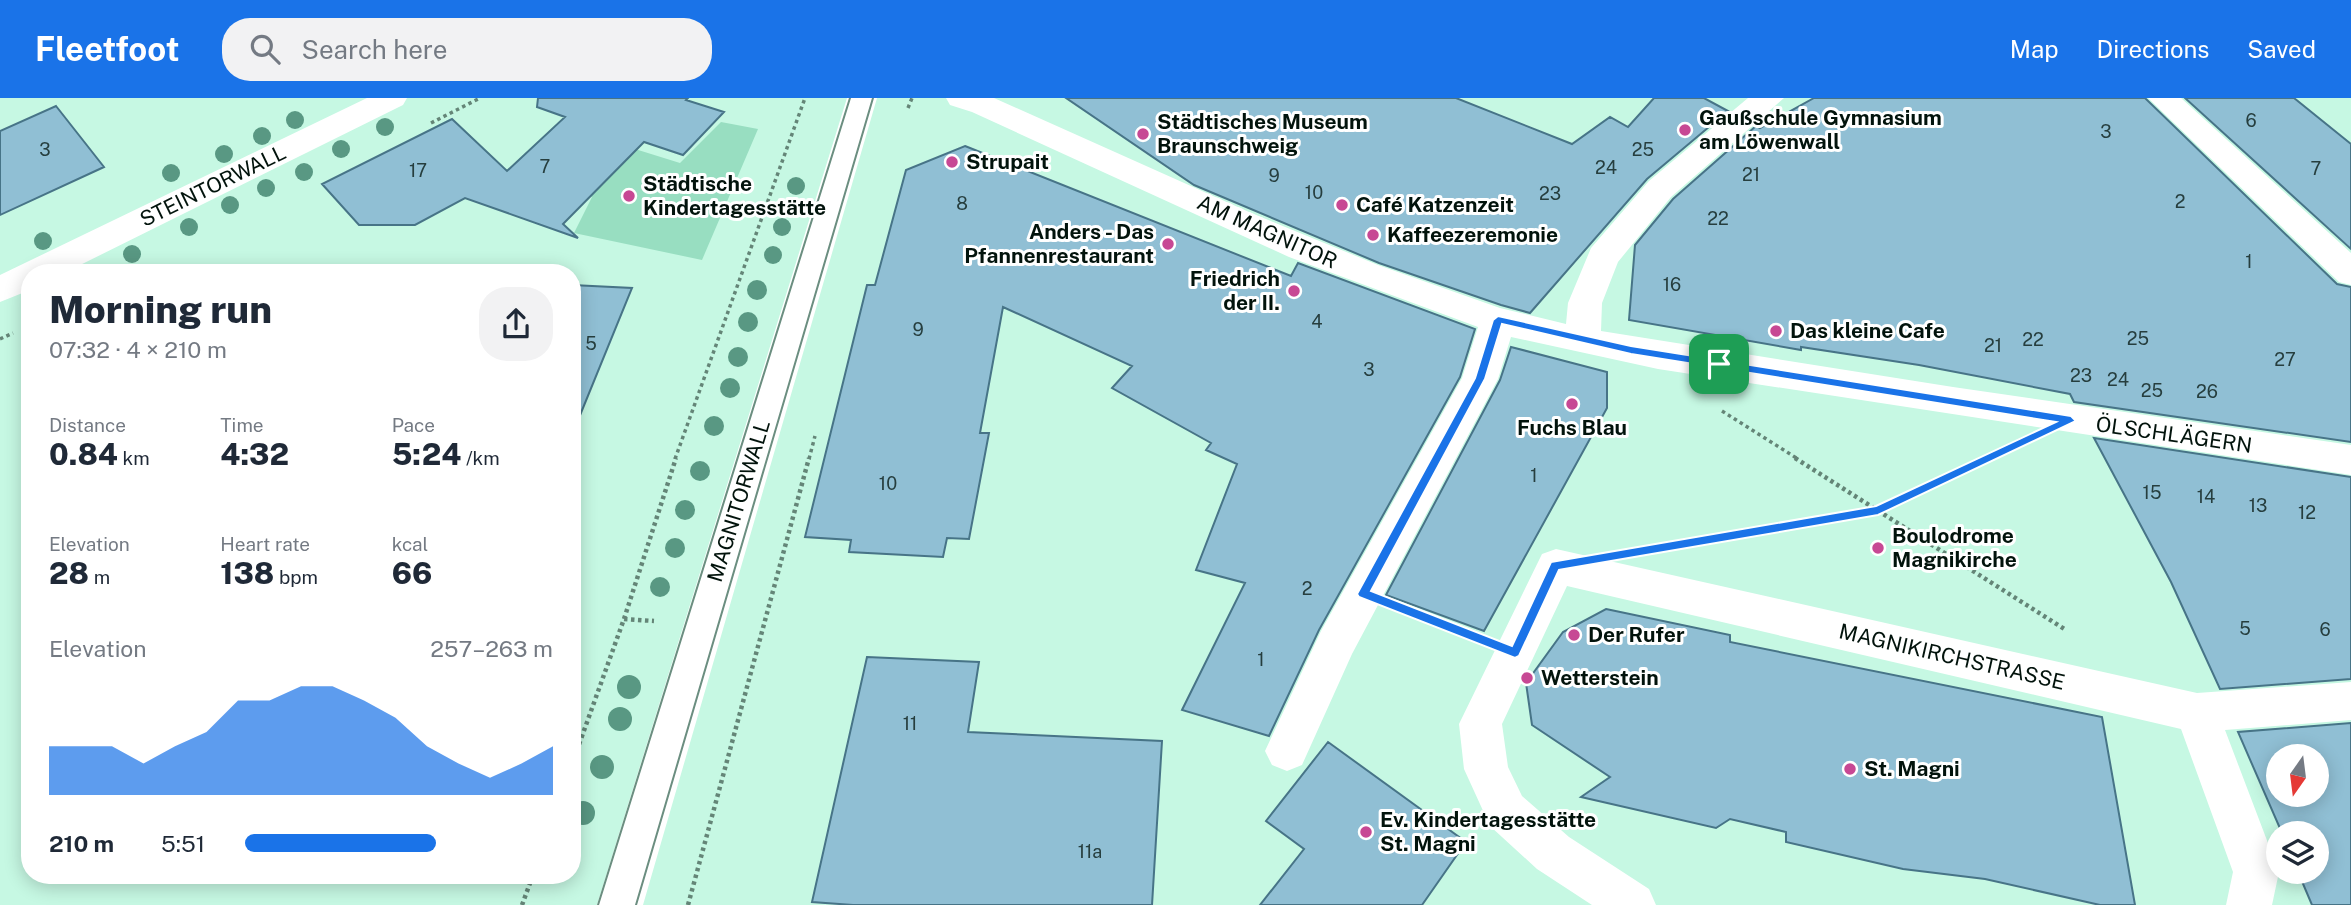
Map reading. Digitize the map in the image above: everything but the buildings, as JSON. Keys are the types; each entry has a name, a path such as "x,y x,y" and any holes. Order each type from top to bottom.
{"street":[{"name":"STEINTORWALL","path":"53,264 393,98"},
{"name":"MAGNITORWALL","path":"620,905 862,98"},
{"name":"AM MAGNITOR","path":"961,98 984,105 1317,256 1498,320 1583,340"},
{"path":"1583,340 1586,303 1603,257 1660,189 1737,121 1769,98"},
{"path":"2163,98 2351,273"},
{"name":"STEINTORWALL","path":"0,289 21,279"},
{"path":"1287,751 1363,594 1480,379 1498,320"},
{"name":"ÖLSCHLÄGERN","path":"1583,340 2071,421 2351,460"},
{"name":"MAGNIKIRCHSTRASSE","path":"1515,652 1556,566 2197,713 2351,701"},
{"path":"1515,652 1480,724 1486,769 1491,780 1506,811 1525,828 1553,852 1633,905"},
{"path":"2197,713 2256,872 2249,905"}],"path":[{"path":"581,739 624,619 693,404 805,98"},
{"path":"904,119 912,98"},
{"path":"1714,407 2071,633"},
{"path":"1676,545 1878,510 2071,421"},
{"path":"688,905 816,432"},
{"path":"1363,594 1515,652"},
{"path":"624,619 642,620"},
{"path":"522,905 530,884"}],"green space":[{"path":"721,122 758,129 702,260 574,233 592,197 558,185 606,140 680,163"}],"tram line":[{"path":"598,905 850,98"},
{"path":"636,905 873,98"}],"place":[{"name":"Gaußschule Gymnasium am Löwenwall","path":"1685,130"},
{"name":"Städtisches Museum Braunschweig","path":"1143,134"},
{"name":"Strupait","path":"952,162"},
{"name":"Städtische Kindertagesstätte","path":"629,196"},
{"name":"Café Katzenzeit","path":"1342,205"},
{"name":"Kaffeezeremonie","path":"1373,235"},
{"name":"Anders - Das Pfannenrestaurant","path":"1168,244"},
{"name":"Friedrich der II.","path":"1294,291"},
{"name":"Das kleine Cafe","path":"1776,331"},
{"name":"Fuchs Blau","path":"1572,404"},
{"name":"Boulodrome Magnikirche","path":"1878,548"},
{"name":"Der Rufer","path":"1574,635"},
{"name":"Wetterstein","path":"1527,678"},
{"name":"St. Magni","path":"1850,769"},
{"name":"Ev. Kindertagesstätte St. Magni","path":"1366,832"}],"route":[{"path":"1498,320 1631,350 1719,364 2071,421 1878,510 1556,566 1515,652 1363,594 1480,379 1498,320"}]}
